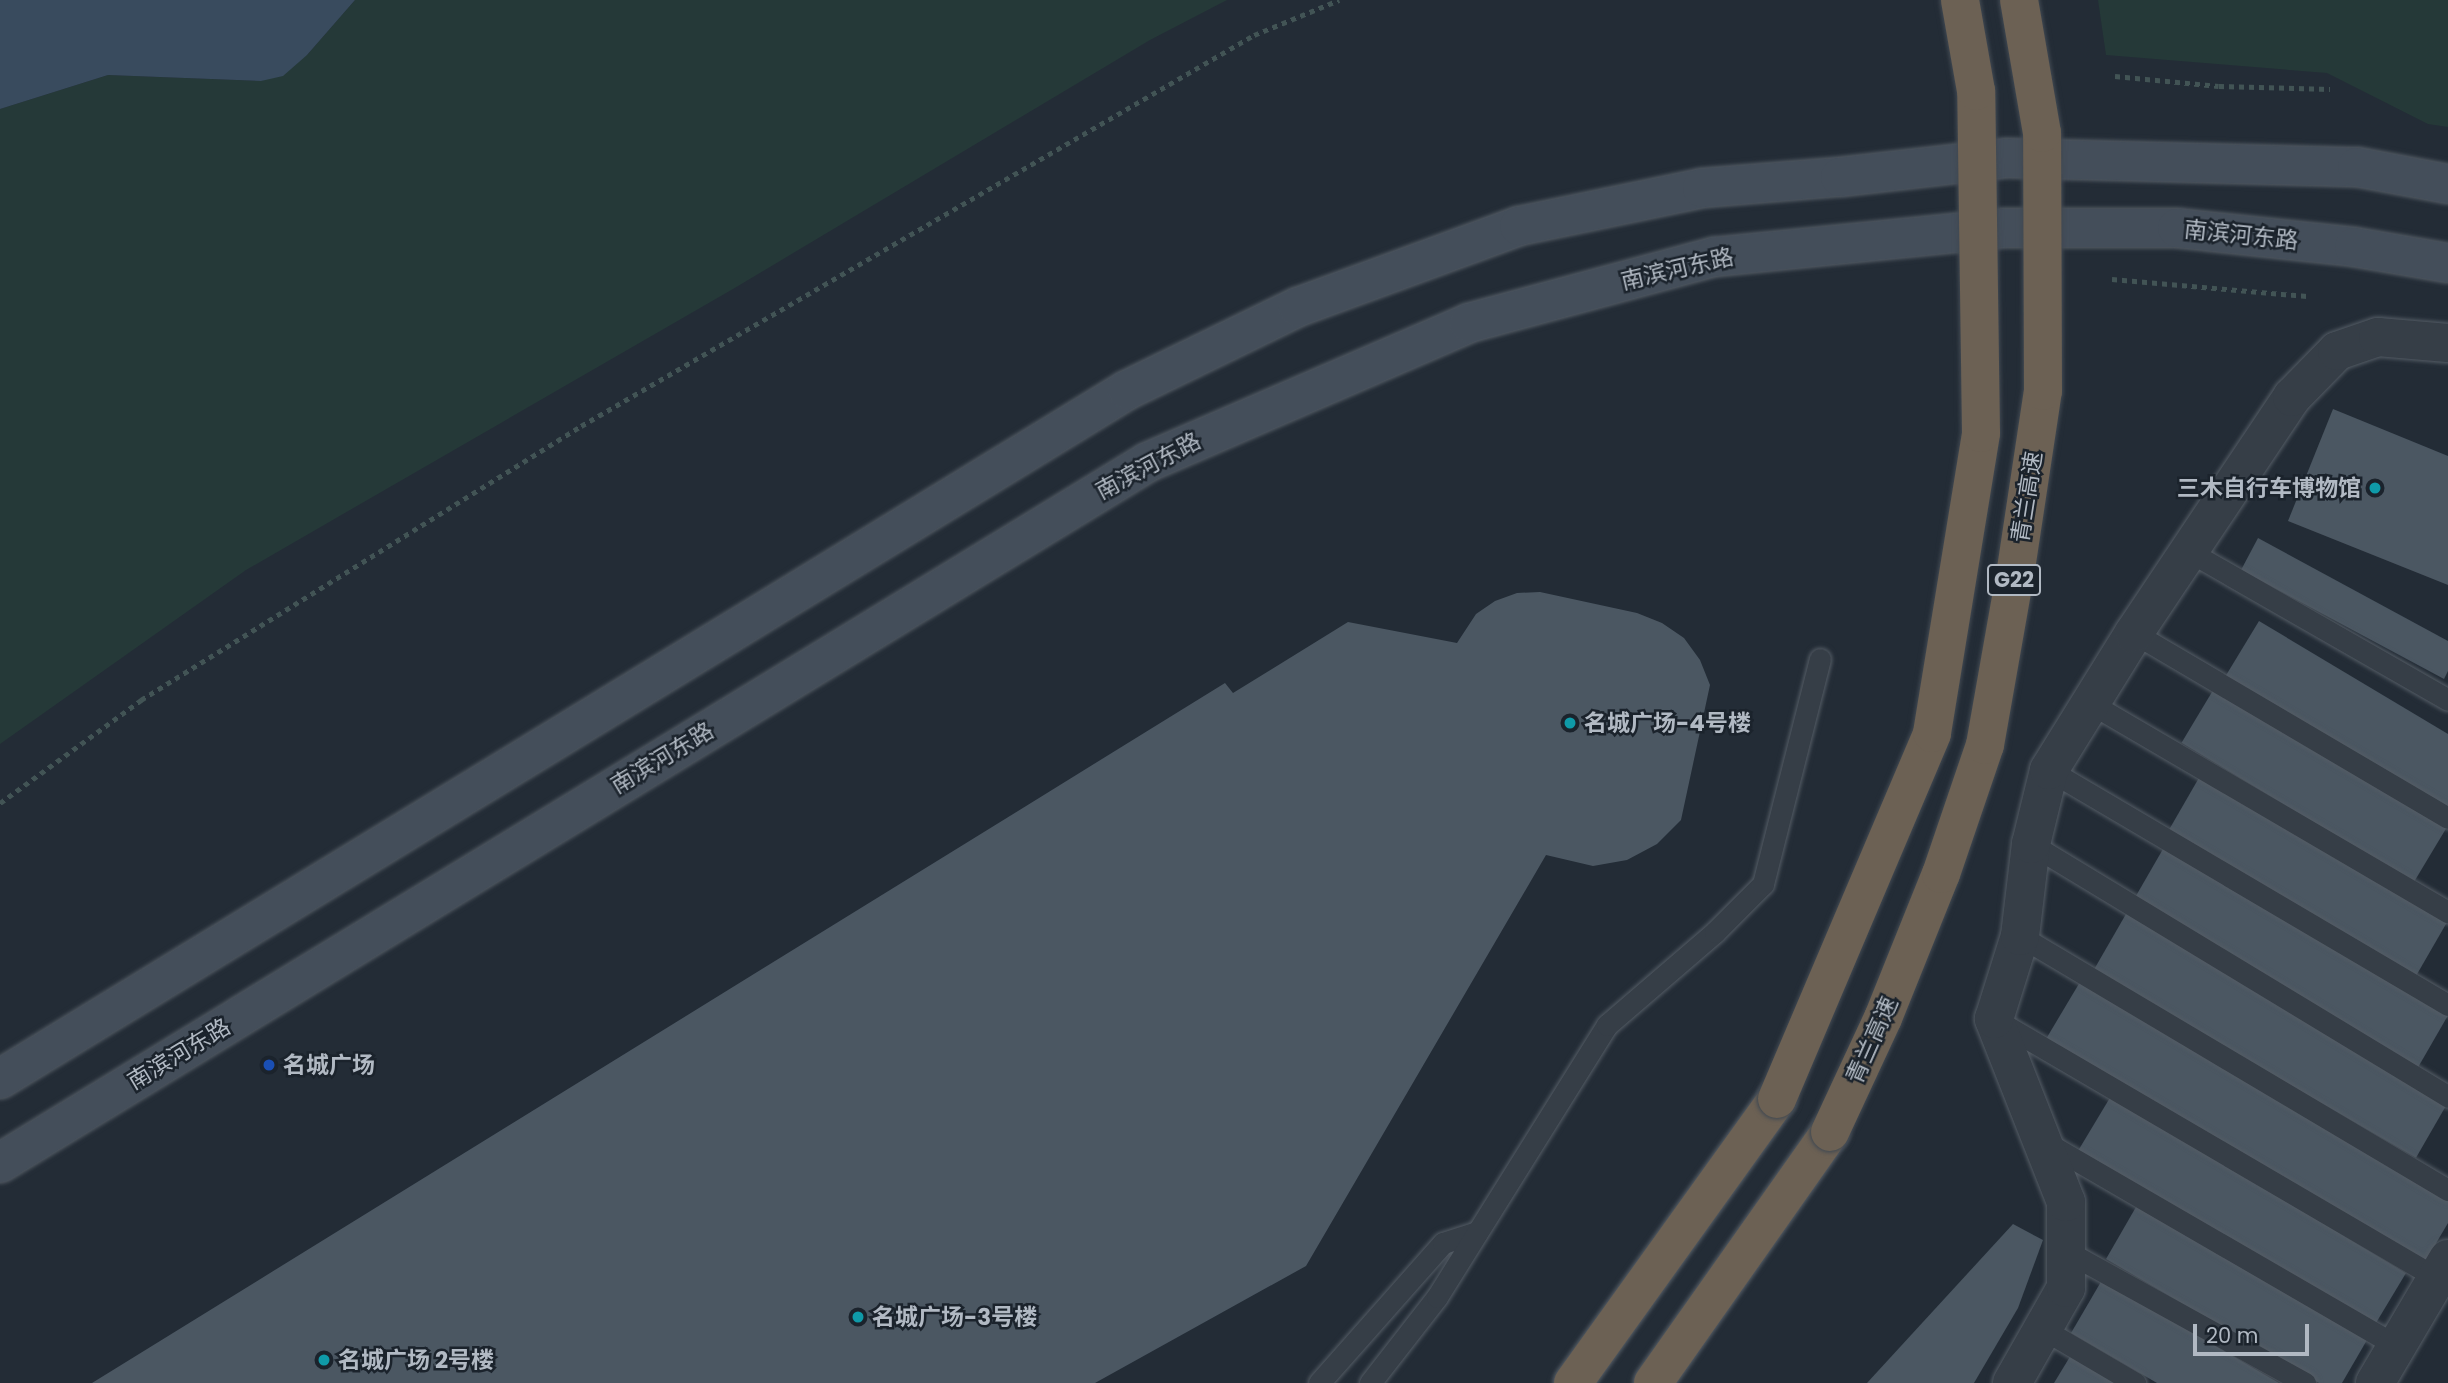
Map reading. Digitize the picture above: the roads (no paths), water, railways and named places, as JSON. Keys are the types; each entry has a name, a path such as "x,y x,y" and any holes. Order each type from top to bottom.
{"highway":[{"name":"G22","path":"1573,1383 1777,1099 1932,733 1981,433 1976,91 1960,0"},
{"name":"青兰高速","path":"1653,1383 1830,1132 1883,1018 1936,886 1984,745 2016,569 2043,391 2042,133 2019,0"}],"main road":[{"path":"0,1079 1127,390 1298,307 1519,226 1702,188 1840,177 2006,158 2357,167 2448,184"},
{"name":"南滨河东路","path":"0,1163 1148,462 1469,323 1714,257 2004,228 2177,228 2354,247 2448,263"}],"street":[{"path":"2012,1383 2066,1289 2066,1202 1994,1019 2020,936 2031,844 2049,770 2134,634 2292,397 2337,351 2378,337 2448,343"},
{"path":"2375,1383 2442,1269"}],"lane":[{"path":"2190,552 2448,700"},
{"path":"2134,634 2448,818"},
{"path":"1370,1383 1437,1297 1606,1025 1715,932 1763,884 1820,659"},
{"path":"2090,703 2448,912"},
{"path":"2049,770 2448,1005"},
{"path":"2031,844 2099,888 2448,1097"},
{"path":"2020,936 2448,1190"},
{"path":"1994,1019 2442,1269"},
{"path":"2043,1141 2397,1346"},
{"path":"1319,1383 1443,1243 1477,1232"},
{"path":"2066,1251 2305,1383"},
{"path":"2043,1329 2135,1383"}],"water":[{"path":"0,0 355,0 307,55 283,76 261,81 108,75 0,109"}],"place":[{"name":"三木自行车博物馆","path":"2375,488"},
{"name":"名城广场-4号楼","path":"1570,723"},
{"name":"名城广场","path":"269,1065"},
{"name":"名城广场-3号楼","path":"858,1317"},
{"name":"名城广场 2号楼","path":"324,1360"}]}
